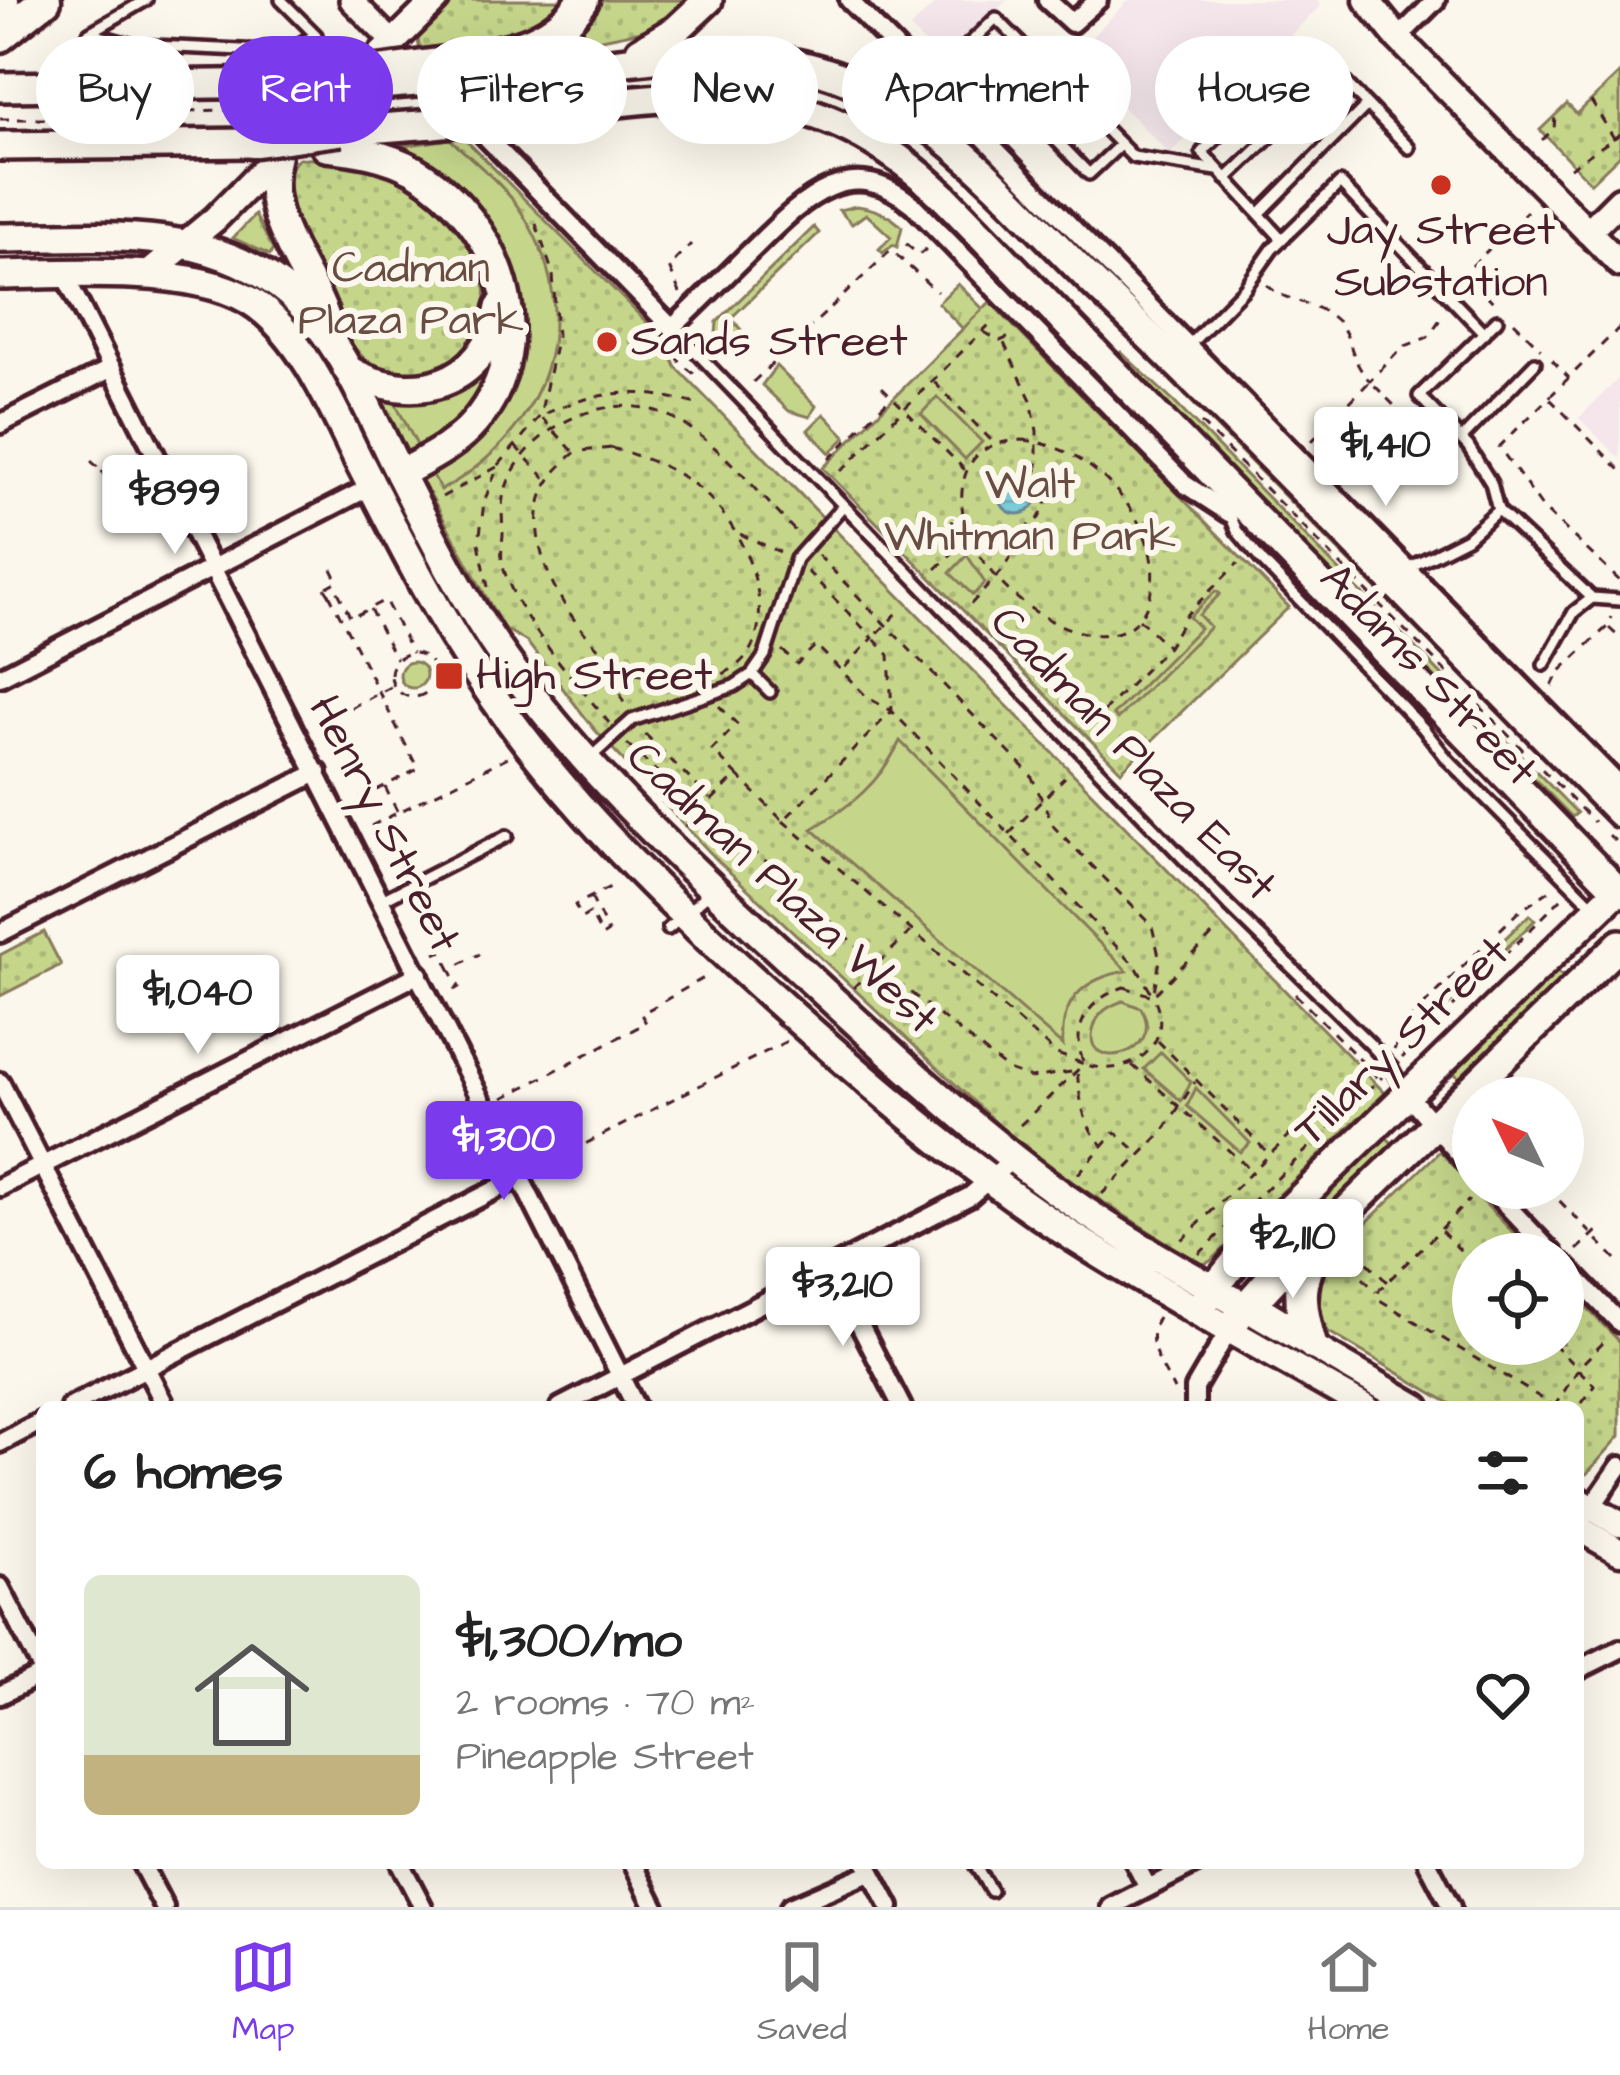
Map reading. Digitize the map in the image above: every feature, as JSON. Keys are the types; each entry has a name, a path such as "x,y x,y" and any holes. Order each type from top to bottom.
{"highway":[{"path":"0,22 26,0"},
{"path":"0,36 45,0"},
{"path":"549,36 583,0"}],"main road":[{"path":"393,42 436,0"},
{"path":"627,54 660,41 708,0"},
{"path":"1367,0 1398,38 1620,264"},
{"path":"627,61 707,52 771,59 852,82 922,120 978,166 1215,398 1620,813"},
{"path":"0,88 218,94"},
{"path":"627,105 694,94 780,104 858,132 907,164 946,199 1234,508"},
{"path":"147,275 189,243 264,150 417,134"},
{"path":"0,146 326,147 378,156 418,172 468,217 502,279 510,314 508,350 489,403 462,436 372,486"},
{"path":"264,150 272,205 316,291 340,357 380,385 431,386 457,375 489,342 499,316 502,279"},
{"path":"1588,232 1620,200"},
{"name":"Cadman Plaza West","path":"0,238 189,243 240,261 304,307 340,357 489,635 628,807 832,999 1015,1143 1107,1226 1204,1299"},
{"name":"Cadman Plaza West","path":"0,275 177,279 242,297 274,320 330,404 459,646 512,724 677,923 989,1178 1072,1236 1204,1299 1248,1311 1407,1401"},
{"name":"Adams Street","path":"1234,508 1614,895"},
{"name":"Tillary Street","path":"1204,1299 1614,895"},
{"name":"Tillary Street","path":"1248,1311 1299,1250 1339,1218 1620,944"},
{"path":"1313,1346 1302,1303 1303,1287 1310,1262 1339,1218"},
{"name":"Cadman Plaza West","path":"1248,1311 1358,1401"},
{"path":"1584,1517 1620,1524"},
{"path":"1584,1518 1620,1552"}],"street":[{"path":"352,0 387,36"},
{"path":"1047,0 1072,23 1098,0"},
{"path":"1398,38 1436,0"},
{"name":"Adams Street","path":"855,2 1620,786"},
{"path":"393,42 413,62"},
{"name":"Cadman Plaza East","path":"511,144 673,328"},
{"name":"Adams Street","path":"673,328 815,193 853,182 876,184 896,192 1177,476 1234,508"},
{"name":"Henry Street","path":"64,274 633,1401"},
{"path":"0,424 112,368"},
{"path":"0,677 372,486"},
{"path":"0,933 318,772"},
{"path":"0,1187 419,974"},
{"path":"0,1082 163,1401"},
{"name":"Cadman Plaza East","path":"1407,1094 1452,1146"},
{"path":"572,1401 970,1196 1015,1143"},
{"path":"82,1401 520,1177"},
{"path":"1510,1209 1533,1233"},
{"path":"830,1267 899,1401"},
{"path":"1584,1286 1620,1323"},
{"path":"1190,1401 1248,1311"},
{"path":"0,1443 36,1424"},
{"path":"1584,1516 1620,1466"},
{"path":"0,1587 36,1659"},
{"path":"1584,1667 1620,1649"},
{"path":"0,1695 36,1674"},
{"path":"144,1869 164,1907"},
{"path":"403,1869 423,1907"},
{"path":"636,1869 656,1907"},
{"path":"790,1907 868,1869"},
{"path":"875,1869 890,1907"},
{"path":"1138,1869 1148,1888"},
{"path":"1111,1907 1185,1869"},
{"path":"1431,1869 1451,1907"}],"lane":[{"path":"146,0 89,33 133,45 284,52 316,34 281,0"},
{"path":"1120,145 1089,174 966,47 996,18 1133,158 1221,175"},
{"path":"1353,91 1409,148"},
{"path":"1258,214 1367,105"},
{"path":"1210,144 1202,152 1282,239"},
{"path":"1221,175 1256,144"},
{"path":"1188,346 1244,289 1282,239 1340,183 1484,333"},
{"path":"1497,320 1419,396 1461,439 1491,483 1498,510 1592,598 1617,604"},
{"name":"Cadman Plaza East","path":"673,328 1229,906 1370,1044 1407,1094"},
{"path":"1461,439 1535,363"},
{"path":"587,761 632,720 734,686 752,674 771,639 796,560 843,506"},
{"path":"1407,568 1467,538 1498,510"},
{"path":"1544,665 1574,612 1592,598"},
{"path":"752,674 770,692"},
{"path":"382,900 507,836"},
{"path":"677,923 712,889"},
{"path":"978,1869 991,1891"}],"path":[{"path":"1591,101 1620,148"},
{"path":"1542,140 1554,129 1555,116"},
{"path":"0,119 36,118"},
{"path":"1570,168 1620,134"},
{"path":"1527,211 1465,272 1569,378"},
{"path":"534,218 549,256 557,314 555,349 540,416"},
{"path":"681,295 670,267 691,244"},
{"path":"906,244 919,255 927,248"},
{"path":"753,382 891,250 937,292"},
{"path":"1255,295 1272,275"},
{"path":"1265,283 1280,298 1313,304 1337,322 1345,332 1354,365 1453,465 1462,458"},
{"path":"1310,443 1396,352 1428,337 1474,283"},
{"path":"841,471 996,317"},
{"path":"1620,327 1499,447 1542,507 1620,581"},
{"path":"971,604 995,579 1047,502 1037,477 1038,442 1027,387 1003,341 983,330"},
{"path":"1003,341 1013,335"},
{"path":"932,380 995,443"},
{"path":"882,387 966,472"},
{"path":"488,588 480,524 498,466 540,416 582,397 622,391 659,394 703,406"},
{"path":"829,459 892,397"},
{"path":"1549,398 1620,470"},
{"path":"1077,1071 1031,1078 1007,1070 876,965 775,868 700,812 617,734 525,612 502,562 503,497 524,456 583,412 620,404 662,412 694,431 1031,775 1054,827 1152,926 1160,960 1153,997"},
{"path":"540,416 574,453"},
{"path":"1038,442 1091,467 1113,487 1139,523 1150,552 1149,601 1138,618 1118,631 1079,632 1038,615 995,579 969,536 961,498 974,457 995,443 1038,442"},
{"path":"514,445 546,480"},
{"path":"609,658 649,677 700,681 739,662 758,632 760,613 753,564 738,533 701,490 673,470 611,448 574,453 546,480 537,518 552,581 609,658 632,720"},
{"path":"102,471 132,456"},
{"path":"117,463 129,478 125,459"},
{"path":"91,461 111,489"},
{"path":"439,498 498,466"},
{"path":"738,533 796,560 889,655 892,711 783,821"},
{"path":"937,569 969,536"},
{"path":"1090,725 1168,647 1187,614 1238,563"},
{"path":"332,568 338,581 325,588 418,769 357,800"},
{"path":"328,594 337,590 351,618 385,600 412,653"},
{"path":"1551,688 1559,672 1607,627 1617,604"},
{"path":"370,608 397,661"},
{"path":"841,670 902,609"},
{"path":"1138,618 1168,647"},
{"path":"1607,627 1620,638"},
{"path":"707,695 737,724 712,750 783,821 1057,1054 1101,1070 1131,1064 1156,1040 1161,1025 1160,1010 1138,968 892,711 868,698 816,645 796,664 771,639"},
{"path":"412,653 434,665 436,678 430,689 415,697 402,695 393,686 391,673 397,661 412,653"},
{"path":"434,665 441,661"},
{"path":"319,724 393,686"},
{"path":"650,739 711,800"},
{"path":"371,826 509,756"},
{"path":"680,832 737,775"},
{"path":"1008,836 1065,777"},
{"path":"385,786 398,812"},
{"path":"1606,852 1620,838"},
{"path":"590,897 608,932 602,936 590,913 582,918 575,905 590,897 619,883"},
{"path":"1255,893 1261,888"},
{"path":"1394,1050 1404,1024 1524,907 1554,888"},
{"name":"Tillary Street","path":"1402,1058 1569,891"},
{"path":"853,988 912,930"},
{"path":"1153,997 1216,931"},
{"path":"435,954 441,951 459,987 454,990"},
{"path":"450,969 480,954"},
{"path":"503,1098 646,1023 641,1014 715,973"},
{"path":"1084,1064 1077,1047 1078,1030 1094,1003 1124,987 1153,997"},
{"path":"1156,1040 1270,1155"},
{"path":"538,1168 787,1041"},
{"name":"Tillary Street","path":"1199,1254 1377,1082 1363,1062"},
{"path":"1015,1143 1084,1064"},
{"path":"1131,1064 1253,1171"},
{"path":"1077,1071 1087,1119 1093,1136 1103,1145"},
{"path":"1180,1242 1334,1092 1368,1076"},
{"path":"1102,1194 1181,1108 1196,1080"},
{"path":"1076,1176 1115,1132 1142,1155"},
{"path":"1378,1293 1460,1209"},
{"path":"1569,1209 1620,1263"},
{"path":"1440,1230 1452,1242"},
{"path":"1584,1243 1595,1233"},
{"path":"1355,1250 1387,1282"},
{"path":"1364,1259 1361,1276 1384,1305 1545,1401"},
{"path":"1157,1317 1151,1342 1185,1401"},
{"path":"1559,1401 1604,1342"},
{"path":"1573,1365 1594,1387 1583,1401"}],"shaded area":[{"path":"939,0 1007,0 970,36 918,36 910,28"},
{"path":"1129,0 1318,0 1320,6 1290,36 1155,36 1155,139 1131,115 1131,36 1092,36"},
{"path":"1160,144 1180,144 1170,154"},
{"path":"1620,377 1620,459 1579,418"}],"green space":[{"path":"455,0 570,0 551,22 506,36 421,36"},
{"path":"597,0 694,0 665,24 651,29 617,36 556,36"},
{"path":"1620,73 1620,155 1591,183 1540,130 1567,104 1577,114"},
{"path":"455,144 498,183 522,213 542,253 552,293 554,332 546,370 530,405 507,437 477,466 441,490 430,470 518,360 521,306 510,264 487,221 453,182 396,147"},
{"name":"Cadman Plaza Park","path":"470,144 665,341 676,367 1388,1096 1371,1113 1358,1118 1211,1261 1201,1265 1179,1256 1169,1244 1078,1186 1006,1132 719,862 595,730 527,642 503,628 430,494 412,482 518,360 521,306 510,264 487,221 453,182 396,147"},
{"name":"Cadman Plaza Park","path":"299,158 362,165 398,177 440,208 458,229 483,277 486,302 481,327 457,358 433,371 404,377 384,372 353,345 285,217 283,188"},
{"path":"856,206 881,212 902,227 897,247 883,253 879,249 891,237 866,214 852,224 839,210"},
{"path":"255,215 273,249 270,255 233,238"},
{"path":"814,227 819,233 731,318 742,331 726,347 716,335 717,322"},
{"path":"958,284 989,315 937,355 963,329 938,303"},
{"name":"Walt Whitman Park","path":"990,302 1289,607 1121,771 823,468"},
{"path":"1121,352 1577,813 1572,817 1138,375"},
{"name":"Cadman Plaza Park","path":"491,360 473,401 455,423 420,451 393,399"},
{"path":"776,366 816,406 810,417 789,411 762,385"},
{"path":"1175,379 1590,799 1587,802 1172,382"},
{"path":"378,397 405,400 447,432 407,456 402,454"},
{"path":"937,397 982,442 965,459 921,414"},
{"path":"824,414 846,437 830,453 808,430"},
{"path":"967,555 985,583 973,595 950,573"},
{"path":"1216,591 1220,594 1199,615 1210,627 1117,719 1113,715 1200,628 1189,617"},
{"path":"413,662 426,675 413,688 400,675"},
{"path":"900,741 1127,971 1098,979 1077,994 1065,1016 1063,1046 812,829 864,792"},
{"path":"1529,915 1535,920 1414,1039 1408,1033"},
{"path":"44,932 61,965 0,996 0,955"},
{"path":"1552,967 1563,977 1462,1077 1449,1068"},
{"path":"1123,1001 1141,1008 1146,1025 1143,1038 1122,1054 1109,1055 1093,1042 1094,1027 1105,1010"},
{"path":"1161,1052 1191,1082 1181,1101 1144,1069"},
{"path":"1196,1088 1250,1143 1240,1152 1187,1106"},
{"path":"1382,1133 1393,1144 1257,1276 1247,1265"},
{"path":"1440,1151 1452,1163 1452,1209 1490,1209 1514,1233 1452,1233 1452,1365 1584,1365 1584,1305 1620,1342 1620,1436 1584,1477 1584,1401 1446,1401 1329,1332 1319,1317 1316,1292 1322,1266"}],"water":[{"path":"1018,476 1031,482 1037,495 1031,508 1018,514 1005,508 999,495 1005,482"}],"place":[{"name":"Jay Street Substation","path":"1441,185"},
{"name":"Sands Street","path":"607,342"},
{"name":"High Street","path":"449,676"}]}
